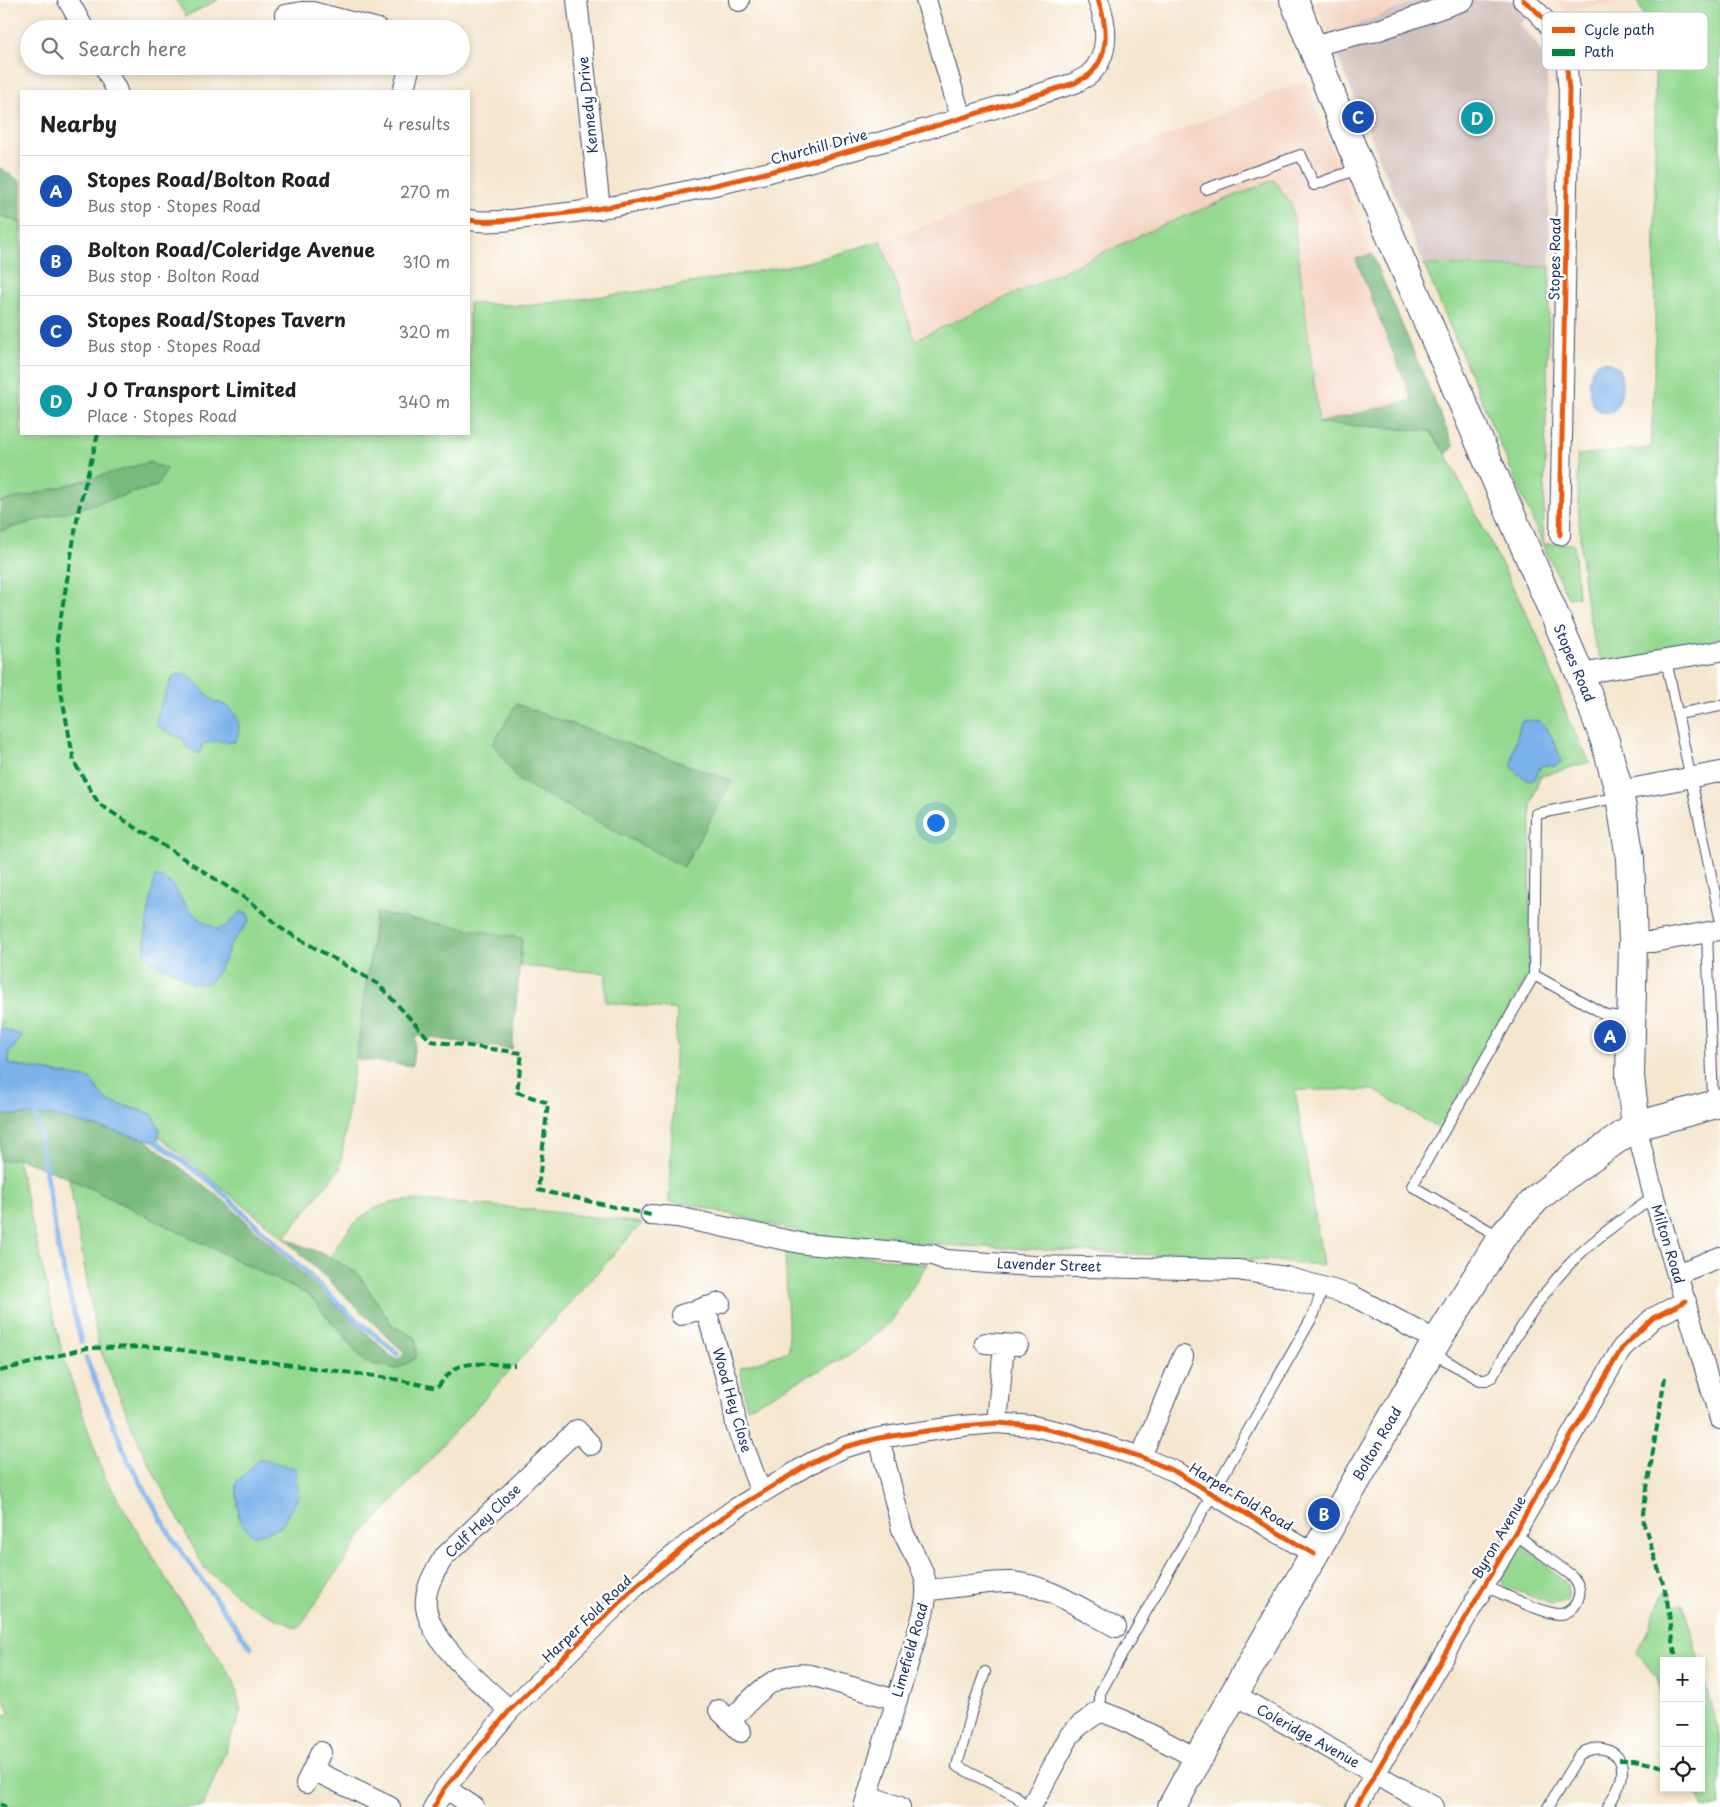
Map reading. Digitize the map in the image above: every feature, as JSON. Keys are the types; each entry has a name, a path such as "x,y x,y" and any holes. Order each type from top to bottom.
{"main road":[{"name":"Stopes Road","path":"1294,0 1361,167 1580,674 1605,741 1620,794 1630,858 1633,942 1630,1077 1636,1126"},
{"path":"1636,1126 1717,1105"},
{"name":"Bolton Road","path":"1172,1807 1314,1554 1434,1346 1500,1238 1536,1199 1573,1170 1636,1126"}],"street":[{"path":"68,0 79,20"},
{"name":"Kennedy Drive","path":"577,0 600,209"},
{"path":"926,0 961,118"},
{"name":"Churchill Drive","path":"470,220 498,220 600,209 756,176 961,118 1075,83 1089,74 1099,62 1105,47 1106,31 1098,0"},
{"path":"1316,54 1359,43 1374,32 1464,0"},
{"name":"Stopes Road","path":"1523,0 1542,17"},
{"path":"285,15 312,12 343,20"},
{"name":"Stopes Road","path":"1560,534 1568,89 1566,70"},
{"path":"109,75 116,90"},
{"path":"403,90 407,75"},
{"path":"1580,674 1720,651"},
{"path":"1620,794 1720,772"},
{"path":"1633,942 1653,942 1716,927"},
{"name":"Milton Road","path":"1636,1126 1654,1198 1720,1420"},
{"name":"Lavender Street","path":"652,1214 677,1217 804,1244 933,1254 946,1260 1034,1266 1238,1270 1286,1277 1351,1295 1434,1346"},
{"path":"1677,1274 1720,1256"},
{"name":"Byron Avenue","path":"1356,1807 1622,1348 1653,1318 1686,1301"},
{"name":"Wood Hey Close","path":"681,1315 713,1305 736,1425 761,1493"},
{"path":"997,1423 1002,1344"},
{"path":"1141,1457 1173,1364"},
{"name":"Harper Fold Road","path":"434,1807 445,1788 510,1710 637,1585 704,1531 761,1493 809,1464 845,1448 879,1438 997,1423 1033,1426 1069,1434 1141,1457 1176,1472 1314,1554"},
{"name":"Calf Hey Close","path":"510,1710 484,1688 439,1640 430,1622 426,1606 428,1587 444,1557 577,1430 591,1445"},
{"name":"Limefield Road","path":"866,1802 922,1618 926,1590 922,1568 907,1544 902,1529 879,1438"},
{"path":"926,1590 993,1582 1012,1582 1030,1585 1049,1592 1109,1618"},
{"path":"730,1721 772,1681 800,1673 896,1700"},
{"name":"Coleridge Avenue","path":"1235,1695 1434,1807"},
{"path":"1031,1807 1070,1735 1100,1711 1123,1720 1198,1759"},
{"path":"313,1768 390,1807"},
{"path":"445,1788 474,1807"},
{"path":"866,1802 900,1807"}],"lane":[{"path":"1206,189 1301,155 1314,185 1361,167"},
{"path":"1666,660 1692,778 1716,927 1717,1105"},
{"path":"1678,714 1720,706"},
{"path":"1500,1238 1412,1186 1534,975 1536,814 1620,794"},
{"path":"1534,975 1606,1015 1631,1018"},
{"path":"1434,1346 1480,1380 1492,1377 1530,1313 1566,1268 1593,1242 1654,1198"},
{"path":"1100,1711 1100,1693 1314,1314 1323,1286"},
{"name":"Byron Avenue","path":"1484,1586 1555,1614 1568,1612 1578,1601 1580,1594 1576,1580 1514,1533"},
{"path":"985,1672 971,1713 957,1766 1016,1796 1026,1807"},
{"path":"1548,1807 1579,1755 1585,1750 1600,1748 1608,1749 1614,1754 1622,1768 1620,1784 1608,1807"}],"shaded area":[{"path":"1314,0 1419,0 1329,36"},
{"path":"1419,0 1538,0 1520,25 1533,39 1542,53 1542,70 1547,70 1550,267 1424,265 1329,36"},
{"path":"1556,0 1624,0 1566,12"},
{"path":"1305,80 1372,254 1356,259 1412,401 1318,423 1292,205 1156,228 915,340 881,241 1067,176"}],"green space":[{"path":"176,0 218,0 186,16"},
{"path":"1637,0 1720,0 1720,646 1604,667 1592,632 1584,584 1580,541 1577,455 1651,448 1655,356 1655,70 1708,70 1708,12 1642,12"},
{"path":"0,168 20,181 20,223 0,215"},
{"path":"1274,180 1292,205 1319,423 1430,431 1446,454 1541,643 1569,721 1590,762 1540,776 1531,805 1529,974 1439,1129 1374,1090 1295,1090 1323,1265 1262,1260 943,1245 813,1235 689,1204 669,1202 677,1010 605,1002 606,973 520,966 522,939 376,913 340,1168 284,1238 158,1136 160,1130 149,1113 107,1101 90,1079 9,1064 9,1053 22,1036 0,1028 0,531 157,486 39,493 0,502 0,215 20,223 20,435 470,435 470,303 526,306 651,290 804,263 881,241 915,340 1156,228"},
{"path":"1372,254 1454,447 1446,454 1430,431 1318,423 1412,400 1356,259"},
{"path":"1424,265 1550,267 1543,544 1574,544 1578,597 1568,598 1543,545"},
{"path":"149,462 167,469 157,486 0,531 0,502"},
{"path":"516,704 732,781 684,867 519,781 493,744"},
{"path":"376,913 522,938 512,1049 416,1036 412,1066 357,1059"},
{"path":"0,1115 49,1115 144,1139 224,1201 392,1357 400,1359 405,1353 284,1238 330,1257 358,1274 393,1326 416,1338 416,1358 397,1369 366,1363 310,1296 69,1178 17,1158 0,1161"},
{"path":"17,1158 63,1356 104,1476 175,1593 234,1681 241,1712 203,1807 0,1807 0,1718 10,1713 0,1689 0,1161"},
{"path":"69,1178 310,1296 366,1363 396,1369 416,1338 393,1326 358,1274 330,1257 349,1229 368,1212 387,1204 421,1200 555,1212 642,1223 362,1535 298,1629 250,1606 204,1568 142,1450 98,1344"},
{"path":"785,1246 927,1264 891,1322 855,1352 747,1408 740,1368 789,1351"},
{"path":"1522,1543 1567,1585 1568,1594 1565,1601 1551,1604 1510,1588 1508,1591 1502,1581 1503,1569 1507,1571 1513,1557 1510,1555 1515,1545"},
{"path":"1669,1591 1674,1606 1684,1604 1698,1657 1660,1657 1660,1689 1657,1677 1637,1654 1663,1593"},
{"path":"1705,1684 1720,1738 1720,1784 1718,1784 1720,1805 1702,1807 1700,1797 1692,1792 1705,1792"}],"water":[{"path":"1603,361 1618,368 1622,381 1619,402 1612,412 1607,413 1596,408 1590,397 1590,376 1596,365"},
{"path":"186,674 211,699 225,705 234,712 239,727 235,742 217,741 203,744 199,754 186,747 183,739 156,725 160,706 174,675"},
{"path":"1521,721 1538,721 1546,727 1561,762 1555,766 1541,766 1535,779 1531,780 1519,775 1512,767 1513,752"},
{"path":"155,876 169,882 190,910 203,921 217,929 226,926 240,912 247,913 250,920 230,945 225,959 212,980 203,984 191,983 171,969 156,965 145,954 147,925"},
{"path":"0,1028 23,1036 9,1053 9,1064 90,1079 107,1101 152,1114 160,1130 157,1142 49,1115 0,1115"},
{"path":"259,1459 295,1468 299,1496 280,1528 253,1536 239,1520 236,1483"}],"waterway":[{"path":"36,1115 59,1252 81,1341"},
{"path":"157,1142 213,1184 352,1316 398,1354"},
{"path":"86,1358 128,1460 173,1540 251,1648"}],"marked path":[{"path":"98,435 79,508 57,640 60,686 74,762 99,804 251,902 282,929 378,984 431,1041 522,1053 517,1092 548,1103 538,1190 651,1215"},
{"path":"0,1371 87,1348 158,1347 389,1378 437,1388 458,1367 474,1364 515,1365"},
{"path":"1665,1377 1643,1513 1644,1524 1666,1593 1675,1657"},
{"path":"1619,1760 1634,1760 1660,1766"},
{"path":"0,1804 6,1807"}],"cycle path":[{"path":"470,220 502,221 579,211 639,201 719,184 853,150 1075,83 1089,75 1096,67 1104,49 1105,29 1098,0"},
{"path":"1523,0 1542,17"},
{"path":"1560,535 1569,89 1567,70"},
{"path":"1356,1807 1622,1348 1653,1318 1686,1301"},
{"path":"434,1807 445,1788 510,1710 637,1585 704,1531 735,1509 809,1464 845,1447 879,1438 997,1423 1033,1426 1069,1434 1141,1457 1176,1472 1314,1554"}],"place":[{"name":"Stopes Road/Stopes Tavern","path":"1358,117"},
{"name":"J O Transport Limited","path":"1477,118"},
{"name":"Stopes Road/Bolton Road","path":"1610,1036"},
{"name":"Bolton Road/Coleridge Avenue","path":"1324,1514"}]}
